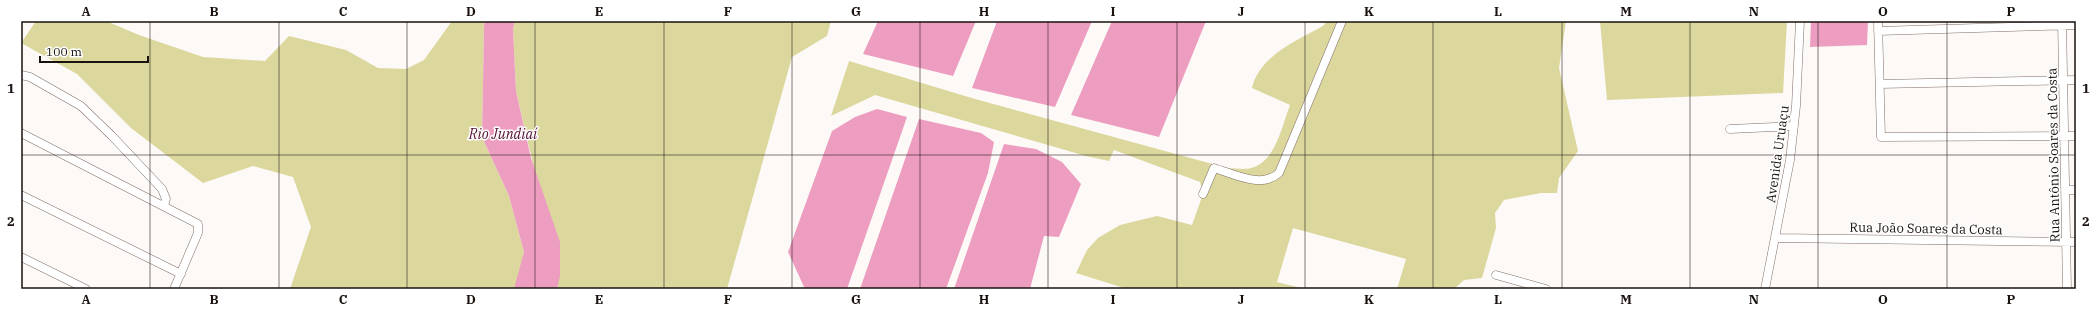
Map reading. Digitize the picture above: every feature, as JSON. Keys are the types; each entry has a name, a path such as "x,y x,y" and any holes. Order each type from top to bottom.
{"street":[{"path":"1203,194 1214,168 1254,180 1272,179 1279,173 1342,21"},
{"name":"Avenida Uruaçu","path":"1765,289 1785,191 1794,126 1800,21"},
{"path":"1878,21 1881,136 2076,136"},
{"path":"1878,31 2062,23 2076,25"},
{"name":"Rua Antônio Soares da Costa","path":"2062,23 2067,289"},
{"path":"21,75 30,77 72,100 98,122 162,189 166,199 164,206"},
{"path":"1880,84 2076,80"},
{"path":"1730,129 1794,126"},
{"path":"21,133 193,220 199,228 174,289"},
{"path":"2066,190 2076,190"},
{"path":"21,195 180,274"},
{"name":"Rua João Soares da Costa","path":"1775,238 2076,242"},
{"path":"21,257 86,289"},
{"path":"1496,275 1546,289"}],"shaded area":[{"path":"36,21 106,21 139,35 203,57 265,61 289,36 346,50 378,68 406,69 424,60 452,21 485,21 482,137 509,196 524,252 516,287 514,289 290,289 311,227 293,177 253,166 203,183 131,128 77,74 21,43"},
{"path":"515,21 831,21 827,36 792,57 727,289 557,289 559,276 516,91 513,29"},
{"path":"1327,21 1566,21 1559,68 1578,151 1559,178 1557,193 1541,193 1504,200 1495,213 1496,228 1482,278 1464,280 1454,289 1397,289 1406,259 1293,228 1277,282 1305,289 1127,289 1076,273 1087,250 1098,238 1120,225 1157,216 1192,225 1203,194 1200,182 1114,150 1109,161 1086,156 875,95 831,116 849,61 975,99 1227,168 1248,169 1260,164 1272,151 1281,132 1290,105 1252,88 1256,77 1270,58 1323,26"},
{"path":"1600,21 1787,21 1783,93 1607,100"}],"water":[{"name":"Rio Jundiaí","path":"485,21 515,21 513,29 516,91 531,158 560,242 560,276 557,289 514,289 524,252 509,196 482,137"},
{"path":"878,21 976,21 953,76 863,54"},
{"path":"997,21 1092,21 1055,107 972,88"},
{"path":"1112,21 1206,21 1159,137 1071,115"},
{"path":"1811,21 1868,21 1867,45 1810,47"},
{"path":"877,109 907,117 847,289 805,289 788,252 832,131 855,117"},
{"path":"919,119 981,133 994,142 988,173 946,289 860,289"},
{"path":"1004,144 1036,149 1062,162 1081,184 1059,237 1044,236 1030,289 954,289"}]}
